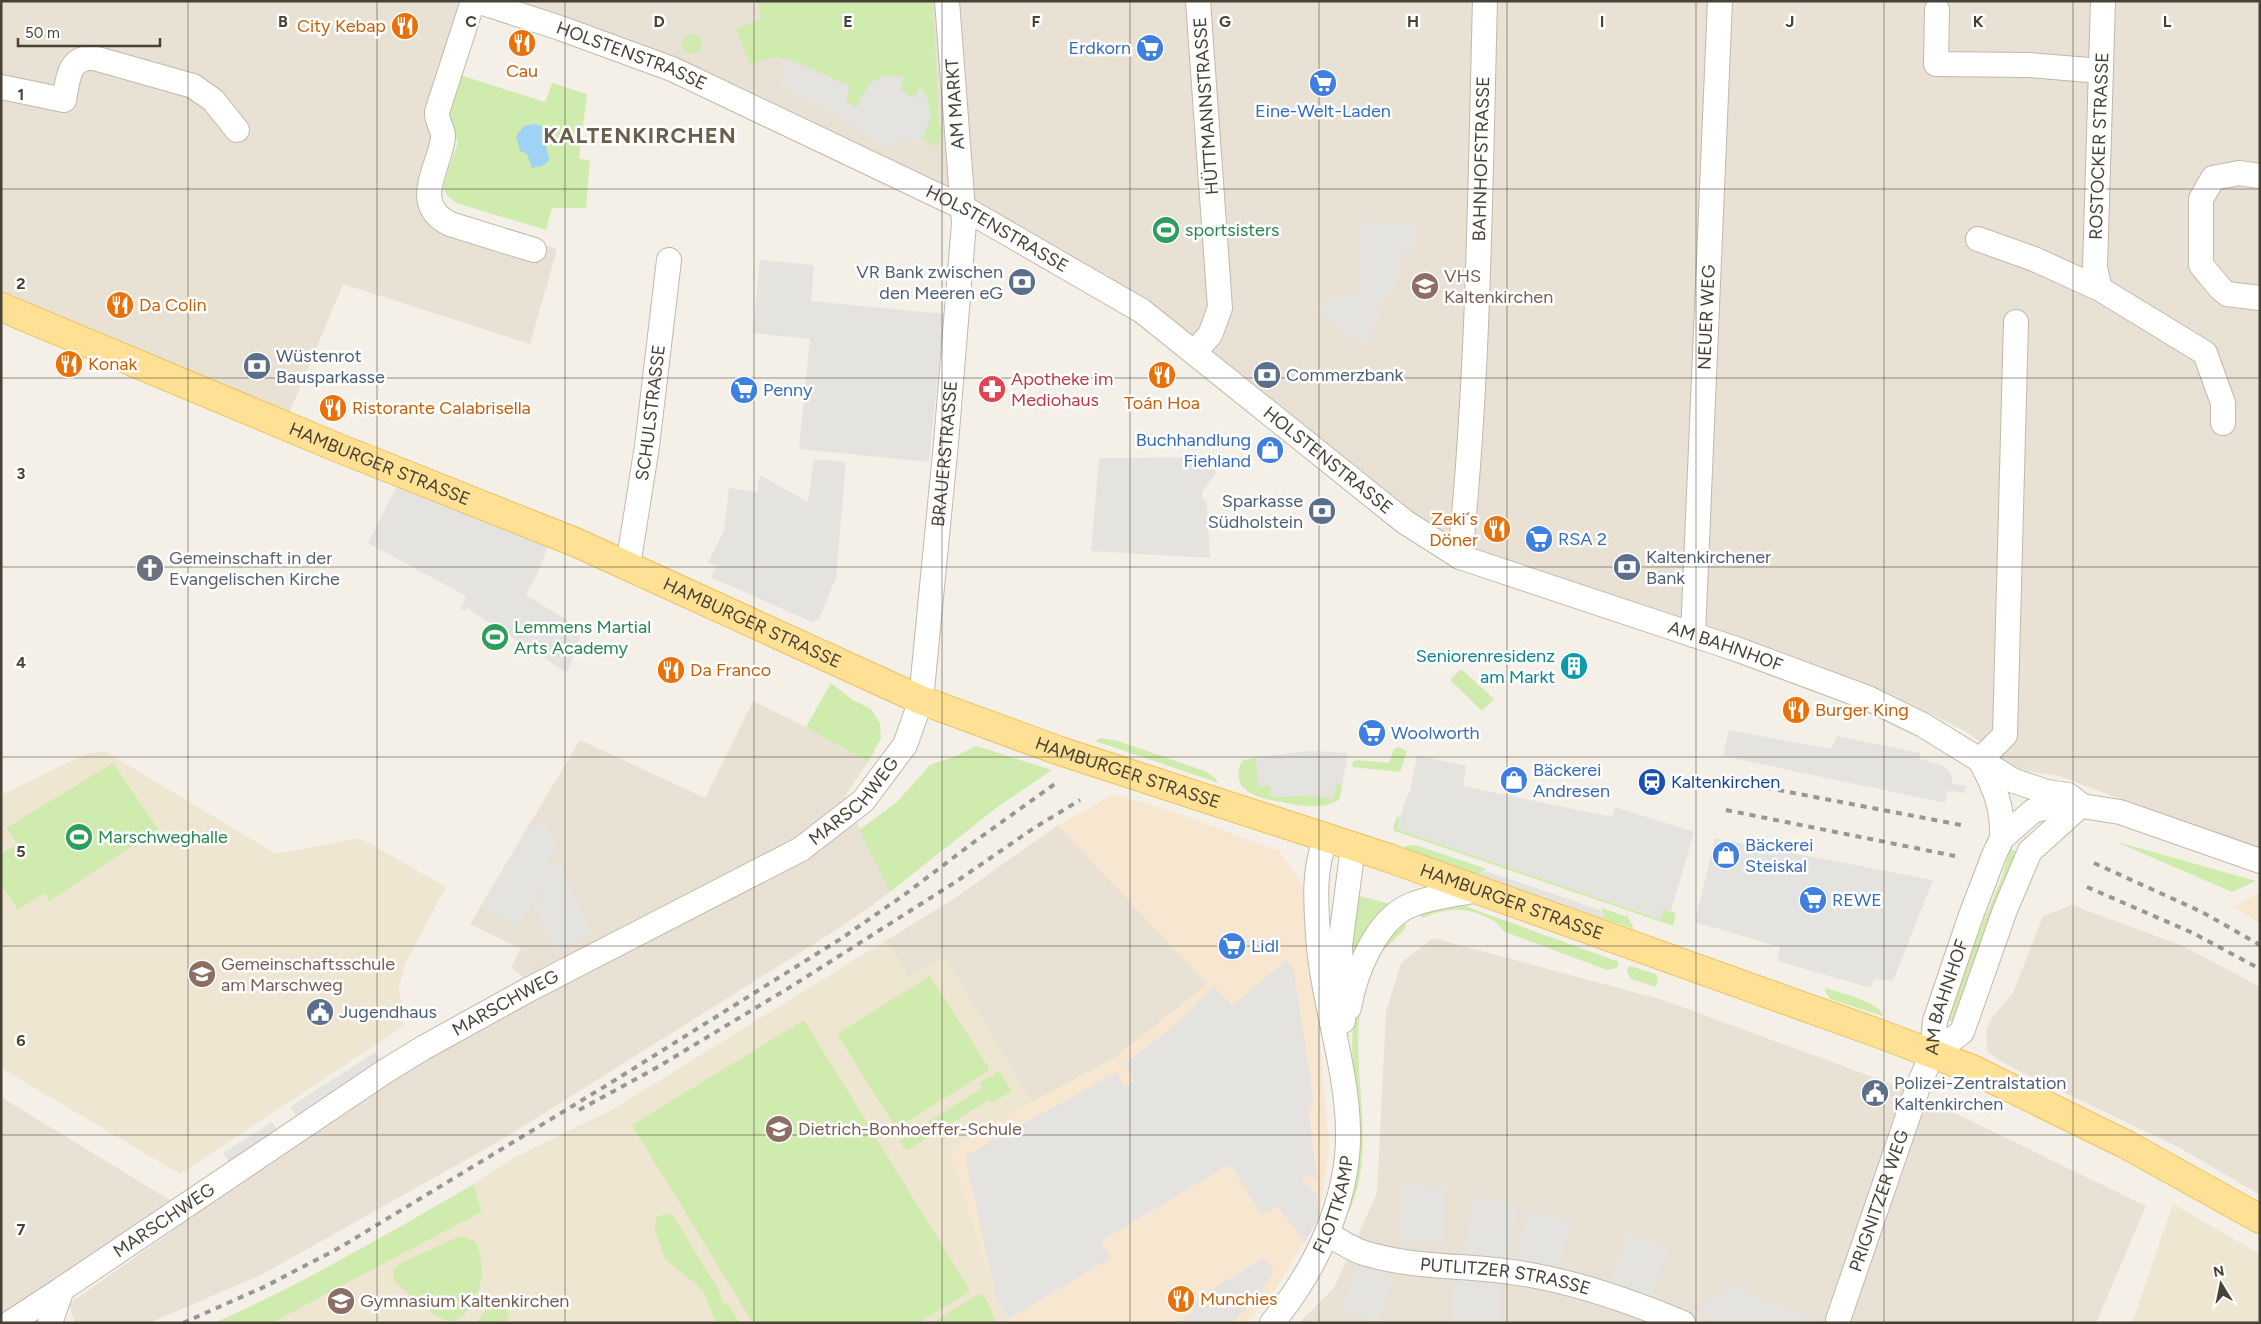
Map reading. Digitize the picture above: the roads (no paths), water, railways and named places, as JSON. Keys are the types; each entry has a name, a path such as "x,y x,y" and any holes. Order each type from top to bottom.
{"main road":[{"name":"HAMBURGER STRASSE","path":"1,307 336,447 575,542 921,700 1057,750 1480,890 1972,1068 2071,1116 2260,1220"}],"street":[{"name":"HOLSTENSTRASSE","path":"475,1 560,28 672,69 962,207 1142,311 1405,522 1460,557"},
{"path":"475,1 436,112 443,134 430,182 430,204 438,217 450,224 534,250"},
{"name":"AM MARKT","path":"948,1 962,207"},
{"name":"HÜTTMANNSTRASSE","path":"1194,352 1210,335 1220,308 1198,1"},
{"name":"BAHNHOFSTRASSE","path":"1460,557 1470,459 1485,1"},
{"name":"NEUER WEG","path":"1693,636 1720,1"},
{"name":"ROSTOCKER STRASSE","path":"2100,289 2095,268 2103,1"},
{"path":"1937,10 1936,64 2029,65 2102,70"},
{"path":"1,87 64,100 68,76 73,66 82,59 94,58 193,86 213,100 237,130"},
{"path":"2260,176 2239,173 2213,178 2202,199 2202,265 2227,294 2260,298"},
{"name":"BRAUERSTRASSE","path":"921,700 948,429 964,223 962,207"},
{"path":"1978,240 2034,259 2100,289 2205,353 2223,403 2223,423"},
{"name":"SCHULSTRASSE","path":"628,566 647,446 669,260"},
{"path":"1980,760 2005,735 2016,322"},
{"name":"AM BAHNHOF","path":"1460,557 1868,698 1923,725 1980,760 2004,784 2029,811 2030,851 2005,910 1962,1032 1932,1054"},
{"name":"MARSCHWEG","path":"10,1323 423,1048 528,990 801,850 863,801 905,744 921,700"},
{"name":"AM BAHNHOF","path":"2004,784 2068,794 2074,811"},
{"name":"AM BAHNHOF","path":"1932,1054 1935,1021 1970,918 2002,838 2004,784"},
{"name":"AM BAHNHOF","path":"2002,838 2029,811 2052,805 2074,811 2120,812 2260,861"},
{"name":"AM BAHNHOF","path":"2030,851 2074,811"},
{"name":"FLOTTKAMP","path":"1272,1323 1290,1301 1327,1234 1339,1204 1346,1159 1348,1130 1342,1073 1323,985 1315,898 1317,872 1326,838"},
{"name":"FLOTTKAMP","path":"1342,1073 1343,1039 1340,946 1353,847"},
{"path":"1343,1039 1350,1000 1363,959 1391,918 1409,905 1437,897 1480,890"},
{"name":"PRIGNITZER WEG","path":"1838,1320 1918,1087 1932,1054"},
{"name":"PUTLITZER STRASSE","path":"1327,1234 1363,1253 1392,1260 1428,1266 1513,1272 1584,1286 1683,1323"},
{"path":"50,1323 62,1290"}],"water":[{"path":"534,124 542,126 550,160 542,166 532,168 527,154 520,151 516,136 524,126"}],"railway":[{"path":"183,1323 266,1286 339,1248 612,1082 842,938 904,895 1059,781"},
{"path":"1731,781 1961,825"},
{"path":"579,1110 656,1068 792,986 1080,800"},
{"path":"1726,810 1955,856"},
{"path":"2094,863 2202,912 2260,945"},
{"path":"2087,887 2193,933 2260,969"}],"place":[{"name":"City Kebap","path":"405,26"},
{"name":"Cau","path":"522,43"},
{"name":"Erdkorn","path":"1150,48"},
{"name":"Eine-Welt-Laden","path":"1323,83"},
{"name":"sportsisters","path":"1166,230"},
{"name":"VR Bank zwischen den Meeren eG","path":"1022,282"},
{"name":"VHS Kaltenkirchen","path":"1425,286"},
{"name":"Da Colin","path":"120,305"},
{"name":"Konak","path":"69,364"},
{"name":"Wüstenrot Bausparkasse","path":"257,366"},
{"name":"Toán Hoa","path":"1162,375"},
{"name":"Commerzbank","path":"1267,375"},
{"name":"Apotheke im Mediohaus","path":"992,389"},
{"name":"Penny","path":"744,390"},
{"name":"Ristorante Calabrisella","path":"333,408"},
{"name":"Buchhandlung Fiehland","path":"1270,450"},
{"name":"Sparkasse Südholstein","path":"1322,511"},
{"name":"Zeki´s Döner","path":"1497,529"},
{"name":"RSA 2","path":"1539,539"},
{"name":"Kaltenkirchener Bank","path":"1627,567"},
{"name":"Gemeinschaft in der Evangelischen Kirche","path":"150,568"},
{"name":"Lemmens Martial Arts Academy","path":"495,637"},
{"name":"Seniorenresidenz am Markt","path":"1574,666"},
{"name":"Da Franco","path":"671,670"},
{"name":"Burger King","path":"1796,710"},
{"name":"Woolworth","path":"1372,733"},
{"name":"Bäckerei Andresen","path":"1514,780"},
{"name":"Kaltenkirchen","path":"1652,782"},
{"name":"Marschweghalle","path":"79,837"},
{"name":"Bäckerei Steiskal","path":"1726,855"},
{"name":"REWE","path":"1813,900"},
{"name":"Lidl","path":"1232,946"},
{"name":"Gemeinschaftsschule am Marschweg","path":"202,974"},
{"name":"Jugendhaus","path":"320,1012"},
{"name":"Polizei-Zentralstation Kaltenkirchen","path":"1875,1093"},
{"name":"Dietrich-Bonhoeffer-Schule","path":"779,1129"},
{"name":"Munchies","path":"1181,1299"},
{"name":"Gymnasium Kaltenkirchen","path":"341,1301"}],"district":[{"name":"KALTENKIRCHEN","path":"640,135"}]}
